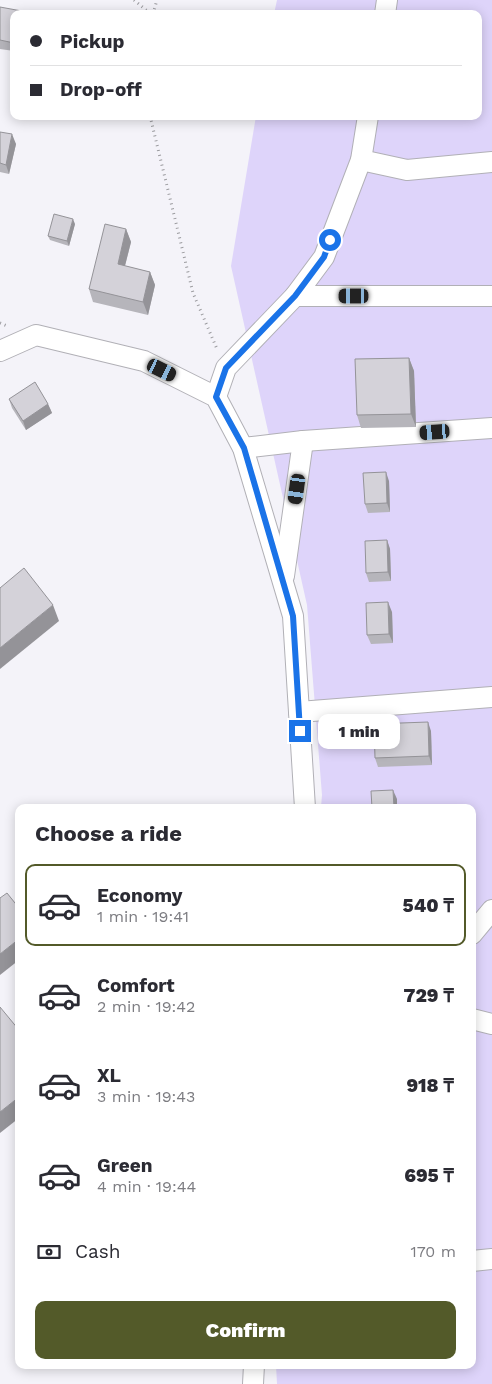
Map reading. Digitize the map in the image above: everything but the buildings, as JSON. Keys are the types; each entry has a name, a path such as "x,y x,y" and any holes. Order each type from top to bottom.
{"street":[{"path":"216,397 226,368 295,296 324,257 361,160 367,120"},
{"path":"361,160 407,170 492,162"},
{"path":"295,296 492,296"},
{"path":"0,351 36,335 144,361 216,397 244,448 293,616 305,804"},
{"path":"244,448 303,441 492,428"},
{"path":"284,580 303,441"},
{"path":"299,712 492,697"},
{"path":"476,929 492,910"},
{"path":"476,1020 492,1024"},
{"path":"476,1261 492,1259"},
{"path":"254,1369 254,1384"}],"path":[{"path":"134,0 147,10"},
{"path":"151,120 192,293 226,368"}],"shaded area":[{"path":"277,0 492,0 492,1384 277,1384 276,1369 476,1369 476,804 321,804 307,605 231,266 255,120 482,120 482,10 275,10"}],"route":[{"path":"300,731 293,616 284,580 244,448 216,397 226,368 295,296 324,257 330,240"}]}
